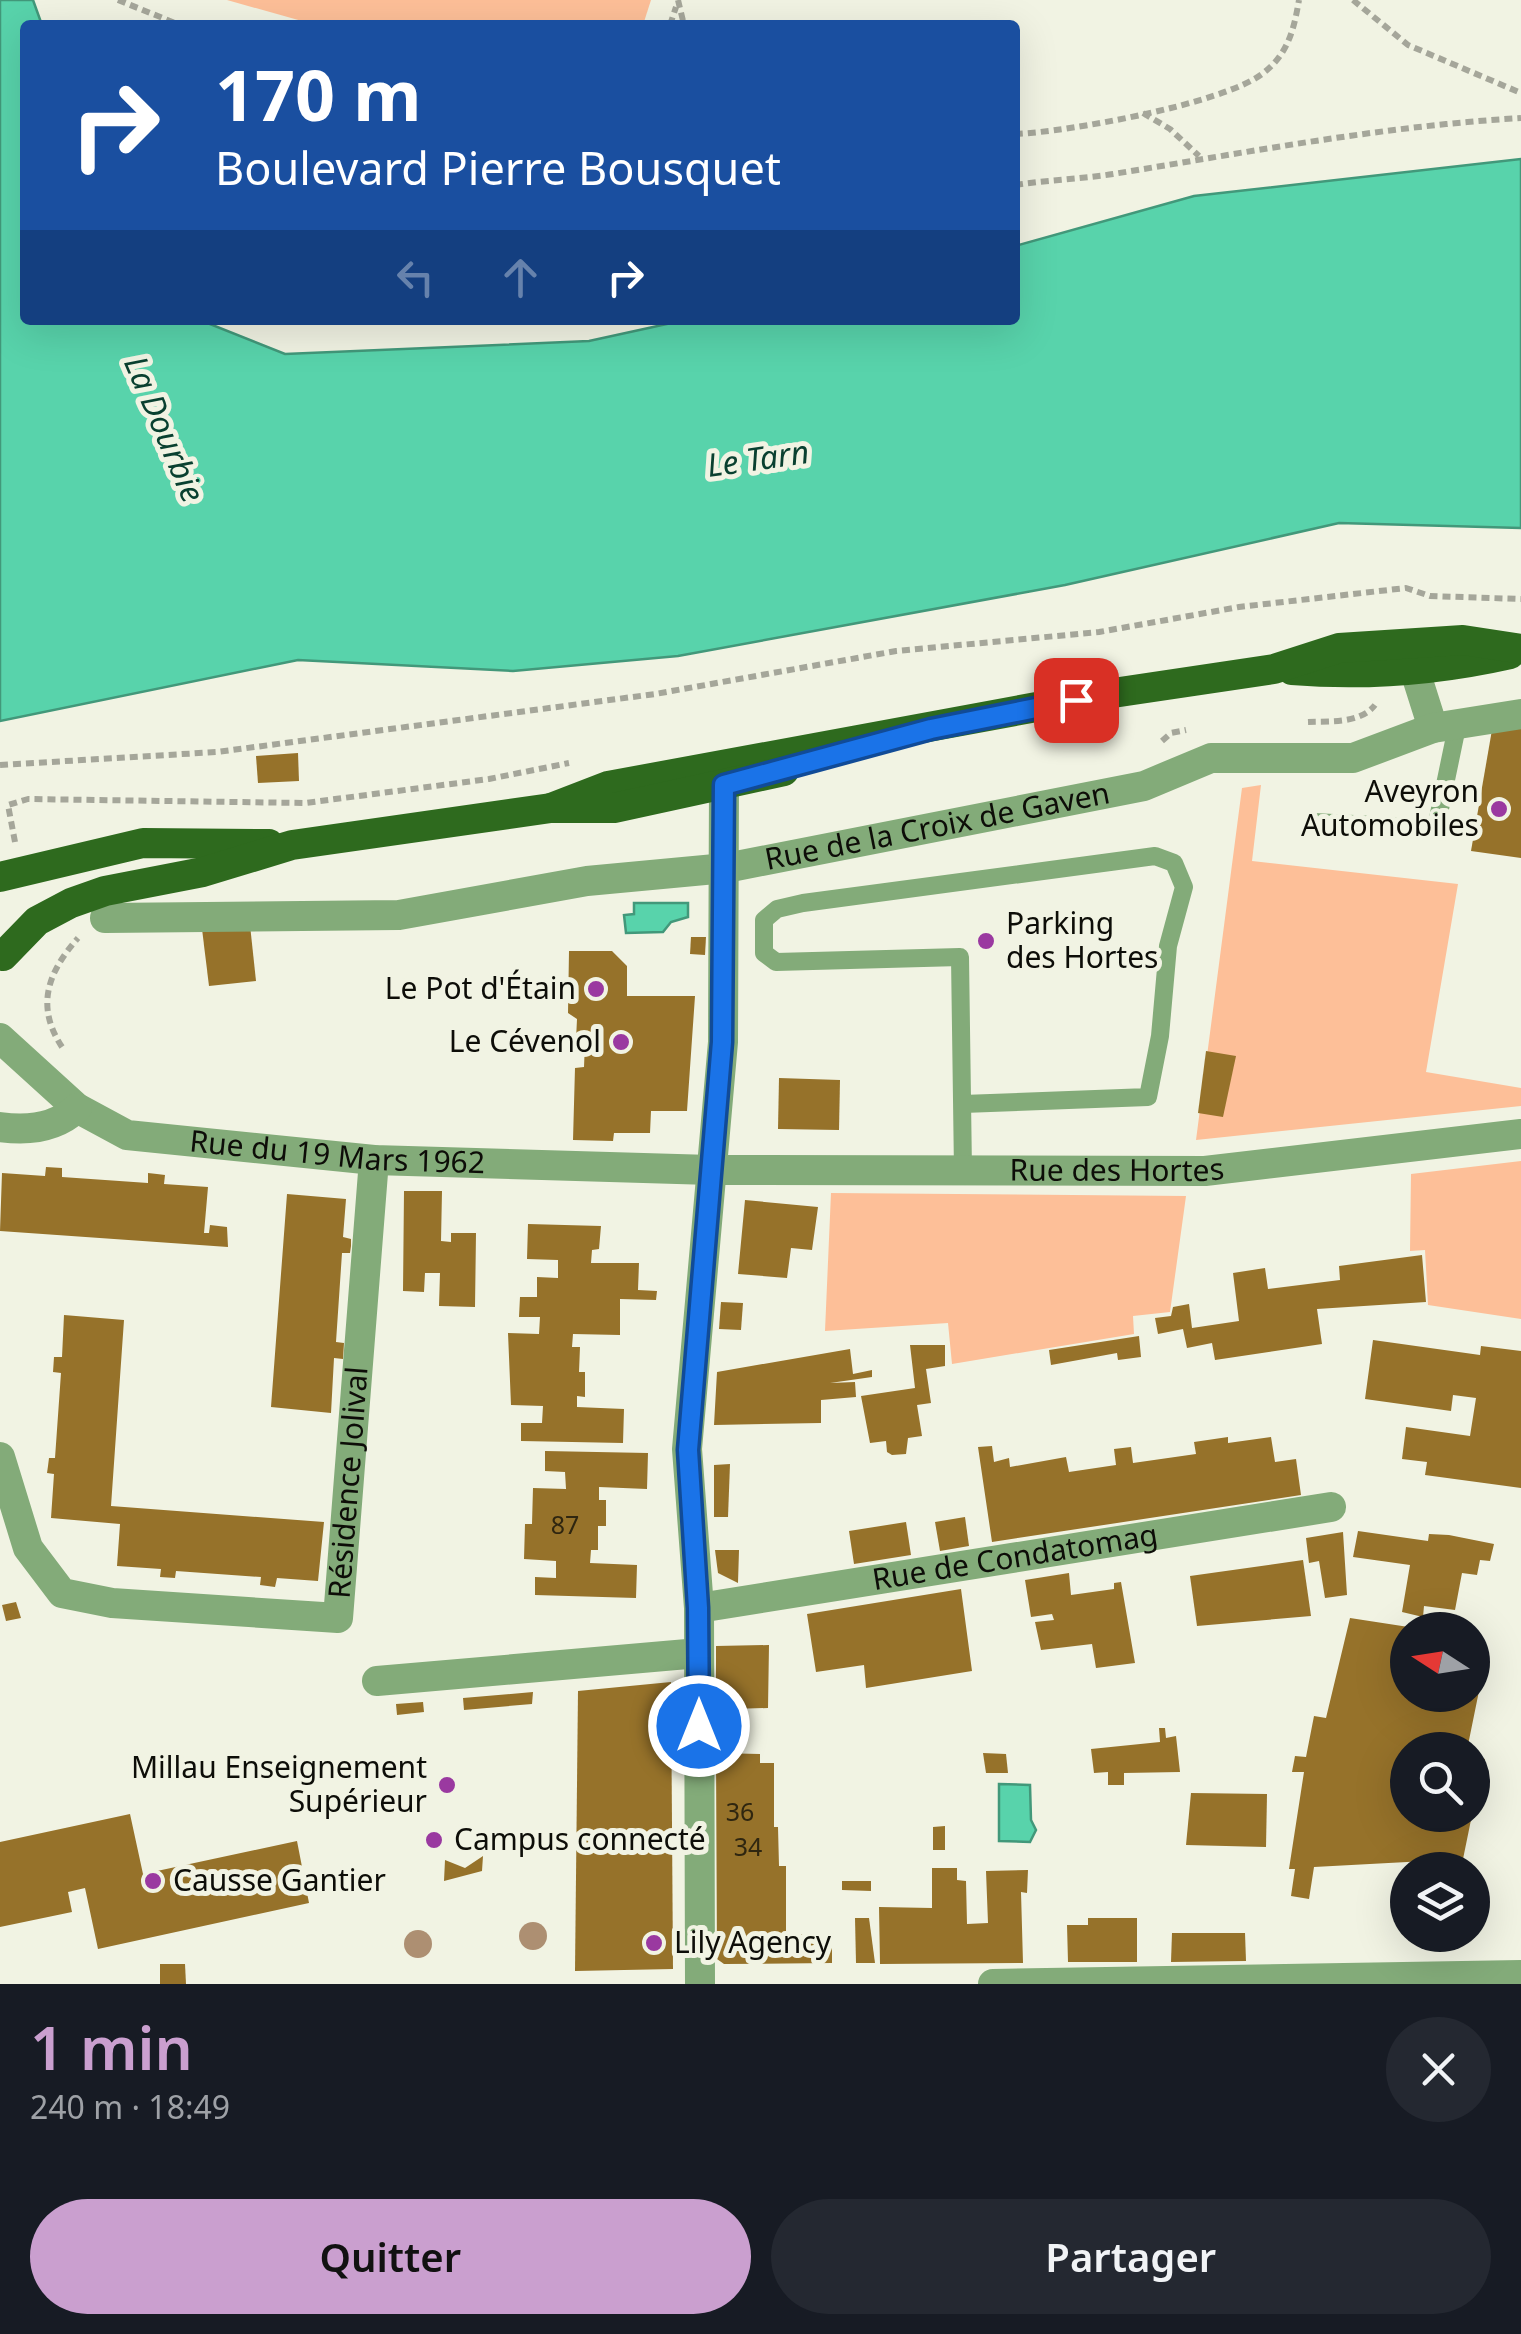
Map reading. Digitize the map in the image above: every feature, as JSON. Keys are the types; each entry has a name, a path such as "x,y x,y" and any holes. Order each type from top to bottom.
{"main road":[{"path":"552,808 608,786 796,749 931,729 1113,692 1274,668 1339,648 1463,640 1521,650"},
{"path":"1274,668 1340,674 1466,664 1521,650"},
{"path":"1,951 37,921 72,903 105,891 203,872 292,845 552,808 614,808 724,785 931,729"},
{"path":"0,876 142,843 292,845"}],"street":[{"path":"1414,668 1446,725"},
{"name":"Rue de la Croix de Gaven","path":"105,918 399,915 587,881 726,868 1144,786 1211,758 1353,758 1446,725 1521,714"},
{"path":"700,1984 699,1652 688,1450 722,1042 724,785"},
{"name":"Rue du 19 Mars 1962","path":"0,1038 44,1083 77,1108 126,1135 374,1160 711,1170"},
{"path":"0,1127 20,1130 62,1122 77,1108"},
{"name":"Rue des Hortes","path":"711,1170 1205,1171 1521,1134"},
{"name":"Résidence Jolival","path":"0,1458 28,1548 62,1592 112,1603 338,1618 374,1160"},
{"name":"Rue de Condatomag","path":"698,1608 1331,1506"},
{"path":"377,1682 699,1652"},
{"path":"993,1984 1521,1976"}],"lane":[{"path":"1313,822 1436,828 1446,725"},
{"path":"963,1104 1148,1097 1160,1036 1168,946 1184,887 1174,863 1155,856 822,901 776,909 764,920 764,952 776,962 960,957 963,1172"}],"path":[{"path":"118,0 168,20"},
{"path":"1020,134 1059,132 1143,114 1233,88 1263,74 1292,40 1299,0"},
{"path":"1352,0 1408,45 1521,93"},
{"path":"1143,114 1170,129 1200,156"},
{"path":"1020,183 1110,174 1200,156 1442,123 1521,118"},
{"path":"0,765 217,752 655,694 896,651 1099,632 1239,608 1406,588 1429,599 1521,599"},
{"path":"8,805 16,843"},
{"path":"44,1083 70,1059 50,1029 46,996 54,966 80,936 105,918"}],"shaded area":[{"path":"227,0 651,0 645,20 298,20"},
{"path":"1261,785 1252,861 1458,884 1426,1072 1521,1088 1521,1106 1196,1140 1242,788"},
{"path":"1521,1161 1521,1319 1428,1305 1425,1250 1410,1251 1411,1174"},
{"path":"831,1193 1186,1196 1170,1312 1133,1316 1134,1334 952,1364 948,1323 825,1331"}],"water":[{"path":"0,0 33,0 40,20 20,20 20,325 212,325 285,354 589,341 662,325 1020,325 1020,245 1194,196 1521,159 1521,528 1339,523 1065,585 678,656 513,671 298,660 0,721"},
{"path":"634,903 688,903 688,917 671,922 663,932 626,933 624,915 634,914"},
{"path":"999,1784 1030,1785 1031,1820 1036,1830 1030,1842 999,1841"}],"building":[{"name":"Aveyron Automobiles","path":"1493,724 1521,728 1521,858 1471,851"},
{"path":"298,753 299,781 258,783 256,756"},
{"path":"250,925 256,981 209,986 202,929"},
{"path":"691,937 706,937 705,955 690,954"},
{"path":"569,951 612,951 627,966 627,996 695,996 687,1111 651,1111 650,1133 614,1133 613,1141 573,1140 575,1068 584,1067 585,1042 576,1040 577,1019 568,1013"},
{"path":"1206,1051 1236,1056 1223,1117 1198,1113"},
{"path":"779,1078 840,1080 839,1130 778,1129"},
{"path":"46,1167 62,1168 62,1177 148,1183 148,1173 165,1175 164,1184 208,1187 204,1233 209,1233 210,1225 227,1227 228,1247 0,1231 2,1173 45,1176"},
{"path":"404,1191 442,1191 441,1241 451,1242 451,1233 476,1233 475,1307 439,1306 440,1273 425,1273 424,1292 403,1291"},
{"path":"287,1194 346,1199 343,1237 351,1239 351,1246 350,1253 342,1253 336,1342 344,1343 343,1359 334,1358 331,1413 271,1407"},
{"path":"745,1200 818,1207 812,1250 791,1248 787,1278 738,1274"},
{"path":"528,1224 601,1226 599,1249 592,1250 591,1263 639,1263 638,1290 657,1291 656,1300 620,1299 620,1335 573,1334 572,1347 580,1347 579,1372 585,1372 585,1397 577,1396 577,1407 624,1409 623,1443 521,1441 521,1423 542,1423 543,1406 511,1405 508,1333 539,1334 540,1317 519,1317 520,1297 537,1297 537,1277 558,1278 558,1260 527,1259"},
{"path":"1422,1255 1426,1302 1317,1309 1322,1344 1215,1360 1212,1343 1187,1348 1183,1329 1158,1334 1155,1318 1171,1316 1173,1307 1189,1304 1192,1328 1239,1321 1233,1273 1265,1268 1268,1289 1340,1280 1339,1266"},
{"path":"721,1302 743,1303 741,1330 719,1329"},
{"path":"64,1315 124,1320 111,1506 324,1522 318,1581 277,1578 275,1587 260,1585 261,1577 176,1571 175,1578 160,1577 161,1569 117,1566 120,1524 51,1518 54,1474 47,1473 49,1458 55,1458 61,1373 53,1372 54,1357 62,1357"},
{"path":"1139,1336 1141,1357 1118,1360 1117,1353 1051,1365 1049,1350"},
{"path":"1373,1340 1480,1355 1481,1346 1521,1351 1521,1488 1425,1475 1427,1462 1402,1459 1406,1427 1470,1436 1476,1398 1453,1395 1451,1411 1365,1399"},
{"path":"910,1345 945,1345 945,1366 926,1369 931,1403 917,1405 922,1436 908,1438 906,1454 892,1455 887,1452 886,1441 870,1443 861,1396 915,1388"},
{"path":"850,1349 853,1374 872,1370 872,1377 830,1383 855,1382 856,1397 821,1400 821,1423 714,1425 717,1372"},
{"path":"1228,1437 1228,1443 1271,1437 1275,1462 1296,1459 1301,1495 992,1542 978,1447 992,1446 994,1462 1009,1458 1010,1467 1066,1457 1069,1472 1116,1465 1114,1449 1131,1447 1133,1463 1196,1454 1194,1442"},
{"path":"545,1451 648,1453 647,1489 599,1487 599,1500 606,1500 606,1526 598,1526 598,1550 591,1550 590,1563 637,1565 636,1598 535,1595 535,1577 556,1578 556,1561 524,1559 525,1524 532,1524 533,1488 566,1489 565,1472 545,1471"},
{"path":"730,1464 728,1517 714,1517 714,1465"},
{"path":"965,1517 969,1546 940,1551 935,1522"},
{"path":"906,1522 911,1555 854,1564 849,1531"},
{"path":"1358,1531 1428,1541 1429,1534 1449,1535 1494,1544 1490,1561 1480,1560 1477,1575 1462,1573 1455,1610 1424,1606 1423,1612 1402,1612 1410,1565 1353,1557"},
{"path":"1343,1532 1347,1595 1325,1598 1319,1561 1309,1563 1306,1538"},
{"path":"715,1550 739,1550 738,1583 718,1573"},
{"path":"1303,1560 1311,1616 1197,1626 1190,1576"},
{"path":"1069,1573 1071,1595 1114,1589 1114,1583 1121,1582 1135,1663 1096,1668 1092,1644 1041,1650 1035,1622 1054,1620 1052,1614 1031,1617 1025,1580"},
{"path":"961,1589 972,1671 866,1688 864,1665 816,1672 807,1614"},
{"path":"16,1602 21,1618 6,1621 2,1605"},
{"path":"1350,1618 1390,1624 1390,1712 1475,1712 1471,1732 1390,1732 1390,1832 1469,1832 1464,1852 1390,1852 1390,1863 1314,1867 1309,1899 1291,1896 1295,1869 1289,1869 1304,1772 1292,1772 1295,1756 1306,1757 1314,1716 1326,1718"},
{"path":"769,1645 768,1708 730,1709 731,1722 716,1723 716,1646"},
{"path":"671,1682 673,1969 575,1971 578,1691"},
{"path":"533,1692 532,1704 464,1710 463,1698"},
{"path":"423,1702 424,1712 397,1715 396,1704"},
{"path":"1159,1728 1165,1728 1166,1738 1176,1736 1180,1772 1124,1773 1124,1785 1108,1785 1108,1772 1094,1773 1091,1749 1160,1742"},
{"path":"716,1753 760,1754 760,1763 774,1763 774,1827 778,1827 779,1866 786,1866 786,1934 832,1935 832,1963 724,1964 717,1959"},
{"path":"983,1753 1006,1754 1008,1773 986,1773"},
{"path":"1191,1793 1267,1794 1266,1847 1186,1845"},
{"name":"Causse Gantier","path":"130,1814 143,1874 297,1841 309,1903 98,1949 85,1888 68,1892 72,1912 0,1927 0,1842"},
{"path":"945,1826 945,1850 933,1850 933,1827"},
{"path":"483,1856 482,1871 444,1881 445,1860 465,1868"},
{"path":"932,1868 957,1868 957,1880 966,1881 967,1924 988,1923 986,1871 1028,1870 1027,1893 1021,1892 1023,1963 880,1964 879,1907 932,1908"},
{"path":"842,1881 871,1881 871,1891 842,1890"},
{"path":"855,1918 869,1918 875,1963 856,1963"},
{"path":"1088,1918 1137,1918 1137,1962 1068,1962 1067,1925 1088,1925"},
{"path":"1172,1933 1245,1933 1246,1961 1171,1962"},
{"path":"160,1964 185,1964 186,1984 160,1984"}],"place":[{"name":"Aveyron Automobiles","path":"1499,809"},
{"name":"Parking des Hortes","path":"986,941"},
{"name":"Le Pot d'Étain","path":"596,989"},
{"name":"Le Cévenol","path":"621,1042"},
{"name":"Millau Enseignement Supérieur","path":"447,1785"},
{"name":"Campus connecté","path":"434,1840"},
{"name":"Causse Gantier","path":"153,1881"},
{"name":"Lily Agency","path":"654,1943"}],"route":[{"path":"699,1726 698,1608 688,1450 722,1042 724,785 799,768 931,729 1076,700"}],"water label":[{"name":"La Dourbie","path":"164,429"},
{"name":"Le Tarn","path":"758,459"}]}
